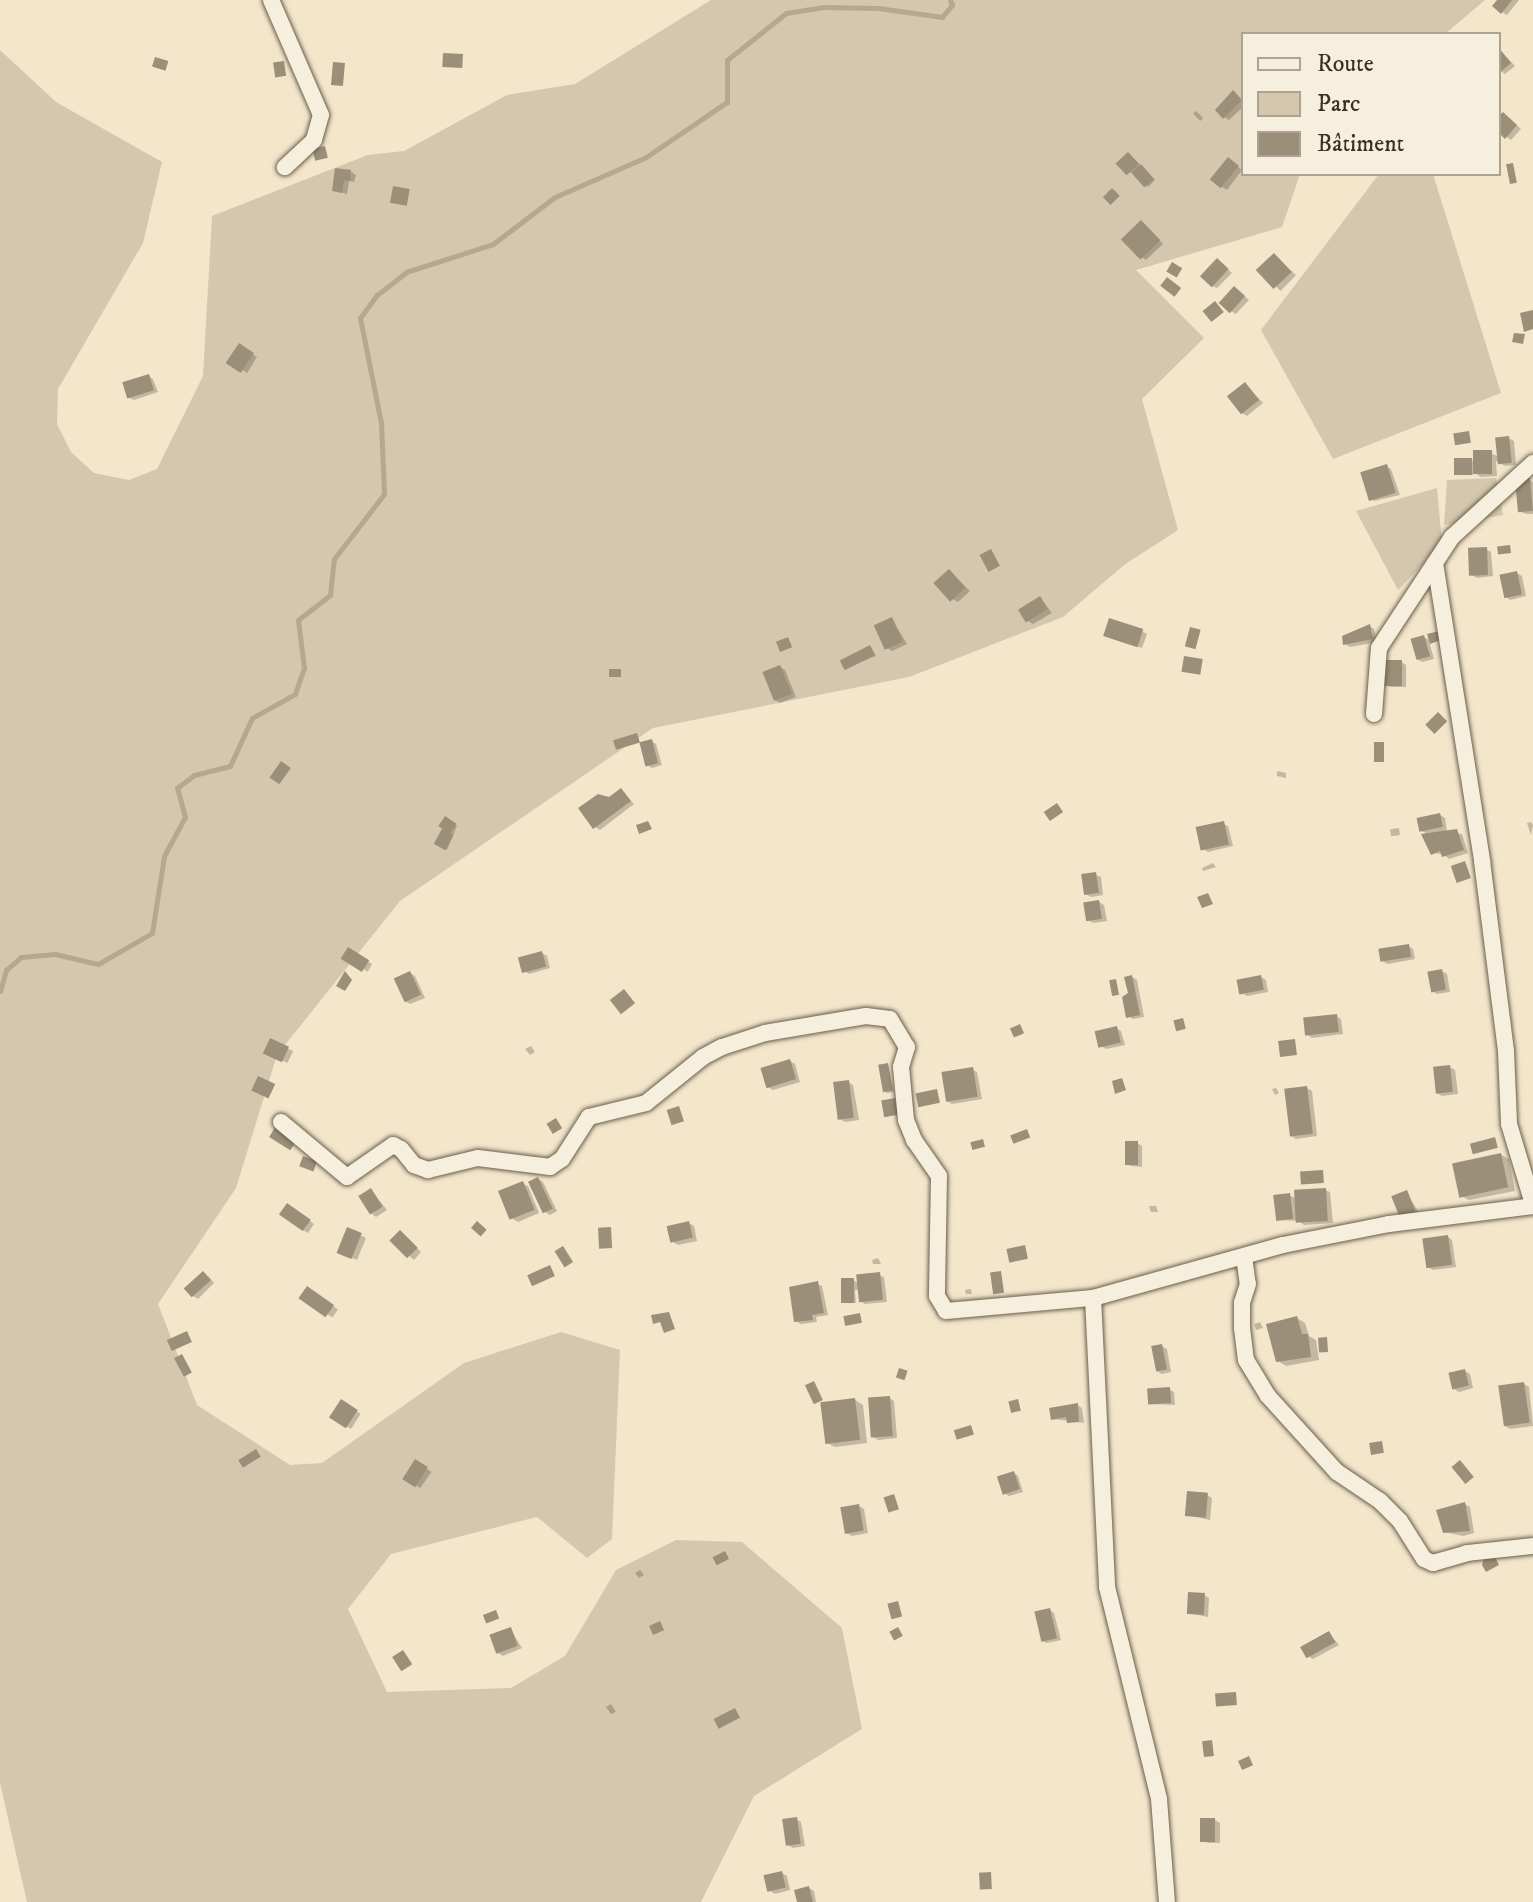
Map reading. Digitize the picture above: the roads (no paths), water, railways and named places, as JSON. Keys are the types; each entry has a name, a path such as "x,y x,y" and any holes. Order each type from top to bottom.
{"street":[{"path":"271,0 321,115 314,140 285,167"},
{"path":"1374,714 1379,648 1452,537 1533,463"},
{"path":"281,1122 347,1177 393,1145 401,1149 414,1165 428,1170 478,1158 550,1167 562,1159 589,1117 646,1103 703,1057 722,1047 765,1033 878,1015 890,1019 907,1047 901,1067 906,1120 914,1140 939,1176 937,1296 946,1311 1093,1298 1283,1245 1389,1224 1533,1205 1509,1124 1506,1051 1482,861 1435,563"},
{"path":"1244,1257 1248,1284 1242,1303 1246,1360 1268,1396 1337,1472 1380,1501 1400,1521 1424,1559 1433,1563 1467,1553 1533,1546"},
{"path":"1093,1298 1107,1587 1159,1799 1167,1902"}],"waterway":[{"path":"0,991 6,970 21,957 55,954 98,964 152,933 164,856 185,817 177,788 194,775 230,766 252,718 295,694 304,668 298,620 330,595 334,559 384,494 381,423 360,318 377,295 406,272 493,244 555,197 646,157 727,102 727,60 786,13 824,7 878,8 942,17 952,5 950,0"}]}
